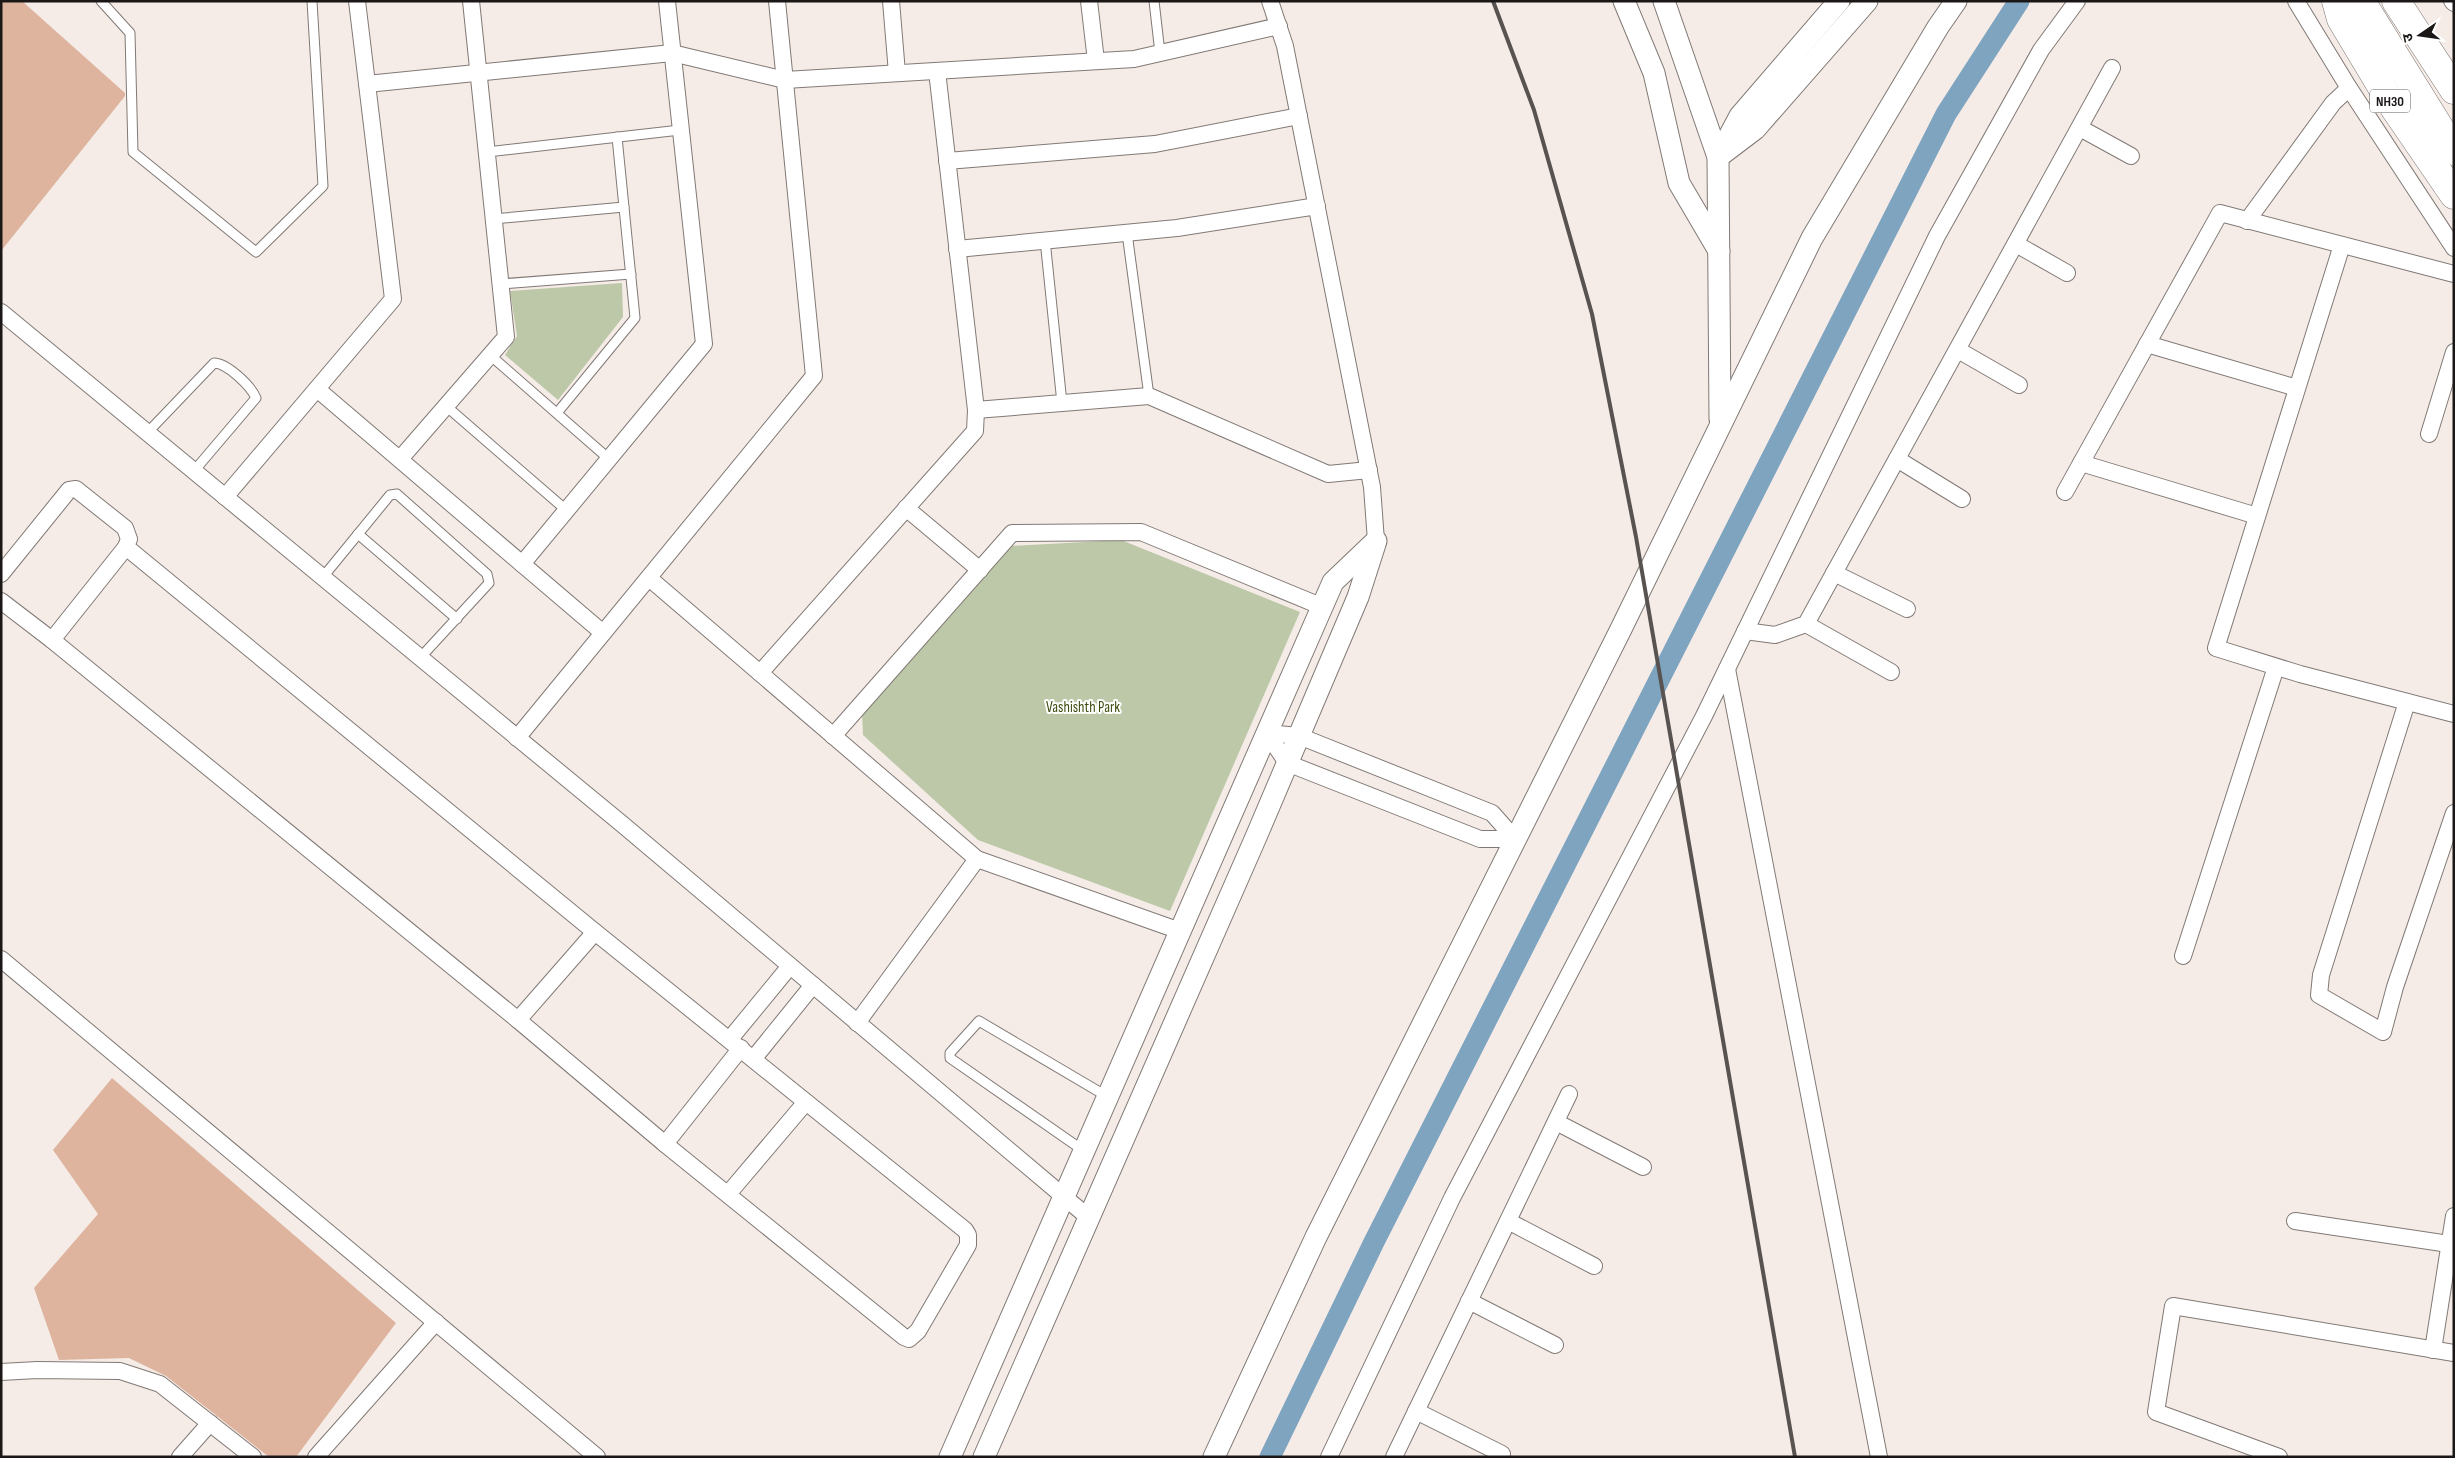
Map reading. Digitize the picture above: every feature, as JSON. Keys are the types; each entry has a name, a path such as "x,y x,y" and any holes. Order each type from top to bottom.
{"highway":[{"name":"NH30","path":"2336,1 2341,19 2395,109 2454,195"},
{"path":"2361,1 2454,151"},
{"path":"2396,1 2454,90"},
{"path":"2414,1 2454,65"}],"street":[{"path":"225,497 393,298 357,1"},
{"path":"400,459 506,337 471,1"},
{"path":"522,564 704,344 667,1"},
{"path":"517,738 814,376 777,1"},
{"path":"890,1 897,74"},
{"path":"1089,1 1096,61"},
{"path":"984,1457 1299,736 1358,597 1376,541 1369,470 1285,46 1270,1"},
{"path":"1624,1 1654,73 1679,183 1719,251"},
{"path":"1664,1 1718,157 1720,425"},
{"path":"1718,157 1740,116 1839,1"},
{"path":"1718,157 1756,129 1867,1"},
{"path":"1214,1457 1316,1237 1812,238 1938,27 1956,1"},
{"path":"1329,1457 1452,1198 1727,669 1937,236 2041,50 2077,1"},
{"path":"2296,1 2349,88 2454,248"},
{"path":"367,84 672,54 785,80 1134,59 1279,26"},
{"path":"1745,632 1775,635 1806,624 2112,68"},
{"path":"760,673 975,431 976,410 937,71"},
{"path":"2247,221 2333,103 2349,88"},
{"path":"947,162 1156,144 1299,116"},
{"path":"2080,128 2131,156"},
{"path":"958,249 1177,228 1317,206"},
{"path":"2065,492 2220,213 2454,274"},
{"path":"2016,244 2067,273"},
{"path":"2342,245 2216,648 2276,667 2454,714"},
{"path":"1,312 517,738 1088,1217"},
{"path":"2147,344 2297,388"},
{"path":"1958,350 2019,385"},
{"path":"2429,434 2454,352"},
{"path":"317,389 603,633"},
{"path":"976,410 1149,396 1328,474 1369,470"},
{"path":"1897,460 1962,500"},
{"path":"2081,463 2257,516"},
{"path":"1,574 72,489 76,489 125,528 129,540 126,547 52,640"},
{"path":"906,508 980,570"},
{"path":"833,736 1012,533 1141,532 1323,607"},
{"path":"950,1457 1333,582 1376,541"},
{"path":"1,601 52,640 518,1020 665,1144 904,1337 909,1339 918,1331 968,1245 968,1235 126,547"},
{"path":"1834,573 1907,609"},
{"path":"649,578 977,859 1180,931"},
{"path":"1806,624 1891,672"},
{"path":"2184,956 2276,667"},
{"path":"1727,669 1879,1457"},
{"path":"2407,702 2320,981 2320,995 2383,1032 2395,987 2454,813"},
{"path":"1268,733 1299,736 1492,813 1515,839"},
{"path":"1268,733 1287,763 1480,839 1515,839"},
{"path":"857,1022 977,859"},
{"path":"518,1020 595,932"},
{"path":"1,959 597,1457"},
{"path":"665,1144 741,1049 790,966"},
{"path":"741,1049 813,985"},
{"path":"1394,1457 1569,1094"},
{"path":"728,1194 806,1102"},
{"path":"1556,1122 1643,1167"},
{"path":"2434,1350 2454,1216"},
{"path":"1508,1221 1594,1266"},
{"path":"2294,1221 2449,1244"},
{"path":"1469,1301 1555,1345"},
{"path":"2279,1457 2156,1412 2174,1306 2454,1353"},
{"path":"316,1457 436,1322"},
{"path":"1,1372 37,1370 120,1371 160,1384 253,1457"},
{"path":"1416,1411 1502,1454"},
{"path":"180,1457 210,1423"}],"lane":[{"path":"101,1 130,33 133,152 256,252 323,186 312,1"},
{"path":"1154,1 1160,53"},
{"path":"486,152 680,130"},
{"path":"557,413 635,318 617,137"},
{"path":"494,219 624,207"},
{"path":"1127,233 1149,396"},
{"path":"1045,240 1062,402"},
{"path":"500,284 631,274"},
{"path":"490,355 609,459"},
{"path":"147,433 214,363 221,362 252,388 256,398 194,471"},
{"path":"446,406 566,510"},
{"path":"323,577 390,495 397,494 487,574 489,583 420,658"},
{"path":"358,534 457,619"},
{"path":"1084,1152 950,1058 950,1053 979,1021 1108,1097"}],"green space":[{"path":"622,283 623,317 558,400 505,355 517,336 510,291"},
{"name":"Vashishth Park","path":"1121,540 1300,612 1170,911 978,840 863,735 862,712 1009,546"}],"building":[{"path":"1,1 22,1 125,93 125,96 1,251"},
{"path":"112,1078 396,1323 296,1457 269,1457 166,1376 129,1358 59,1360 34,1288 98,1214 53,1150"}],"waterway":[{"path":"1270,1457 1374,1242 1946,114 2019,1"}],"railway":[{"path":"1493,1 1534,110 1592,314 1636,537 1795,1457"}]}
